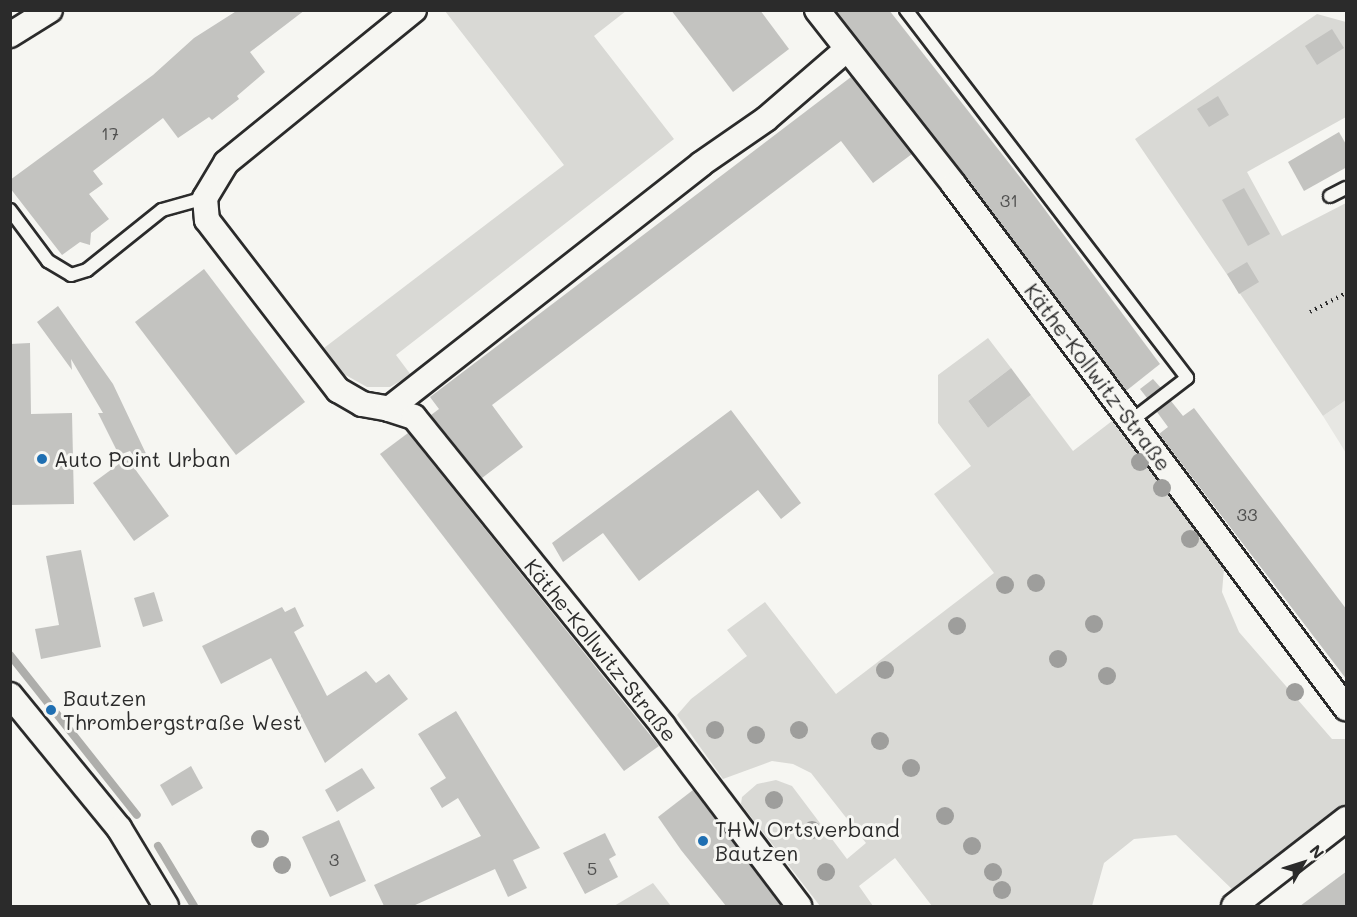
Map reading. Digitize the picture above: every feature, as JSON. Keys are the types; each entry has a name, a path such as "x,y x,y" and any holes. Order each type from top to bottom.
{"street":[{"path":"10,35 50,10"},
{"path":"205,198 225,163 414,10"},
{"name":"Käthe-Kollwitz-Straße","path":"817,10 1347,708"},
{"path":"389,409 701,164 766,119 847,50"},
{"name":"Käthe-Kollwitz-Straße","path":"205,198 207,220 338,390 362,404 414,417 663,726 799,906"},
{"path":"10,695 119,828 166,906"},
{"path":"1234,906 1347,819"}],"lane":[{"path":"906,10 1187,378 1131,421"},
{"path":"1330,196 1347,188"},
{"path":"10,210 48,261 71,275 87,270 162,210 205,198"}],"path":[{"path":"1310,312 1347,293"}],"shaded area":[{"path":"445,11 626,11 594,36 674,139 396,355 411,375 390,387 367,387 342,373 324,348 564,165"},
{"path":"1317,14 1346,22 1346,117 1247,172 1282,236 1346,203 1346,400 1323,416 1135,139"},
{"path":"988,338 1011,368 968,401 988,428 1031,395 1073,451 1112,421 1224,569 1222,592 1239,632 1332,739 1346,739 1346,808 1236,893 1176,835 1134,839 1104,863 1092,906 932,906 895,858 859,886 873,906 820,906 741,804 742,797 757,784 776,780 792,786 847,859 866,843 811,773 793,764 772,761 723,779 677,715 691,699 747,656 727,630 765,602 836,694 994,573 934,494 971,466 938,423 938,375"},
{"path":"1346,400 1346,453 1323,416"},
{"path":"653,883 671,906 614,906"}],"building":[{"path":"238,10 305,10 250,52 265,72 237,96 239,99 212,120 209,117 178,138 163,118 93,171 103,184 89,194 109,219 91,233 90,245 80,242 62,255 10,188 10,180 153,75 194,38"},
{"path":"671,10 760,10 789,49 733,92"},
{"path":"835,10 889,10 1031,191 1160,364 1126,391"},
{"path":"1332,29 1344,48 1317,65 1305,46"},
{"path":"851,77 912,154 873,183 841,141 492,405 523,447 482,478 431,415 439,409 430,397"},
{"path":"1218,96 1229,115 1209,127 1197,109"},
{"path":"1339,132 1347,146 1347,167 1304,191 1288,162"},
{"path":"1244,188 1270,234 1248,246 1222,200"},
{"path":"1247,262 1259,282 1239,294 1227,274"},
{"path":"204,269 305,402 236,455 135,322"},
{"path":"58,306 113,384 149,460 140,465 130,451 119,455 98,413 103,413 71,359 72,370 37,322"},
{"name":"Auto Point Urban","path":"30,343 31,414 72,413 74,504 10,505 10,344"},
{"path":"1011,368 1031,395 988,428 968,401"},
{"path":"1153,379 1161,388 1147,398 1140,389"},
{"path":"1171,401 1183,416 1194,408 1347,610 1347,680 1159,434 1168,427 1157,412"},
{"path":"731,410 801,503 781,519 758,490 639,581 603,533 563,562 552,543"},
{"path":"408,433 659,746 624,771 380,454"},
{"path":"127,458 169,516 134,541 93,483"},
{"path":"81,550 101,647 41,659 35,629 59,625 46,556"},
{"path":"154,592 163,621 143,627 134,598"},
{"path":"282,607 285,612 295,607 304,626 294,632 327,696 366,671 376,683 389,674 408,699 325,763 271,658 221,684 202,646"},
{"path":"456,711 540,848 513,860 527,888 508,897 495,869 413,906 384,906 374,885 481,836 458,798 442,808 430,788 446,778 418,734"},
{"path":"191,766 203,788 172,806 160,785"},
{"path":"362,768 375,788 337,812 325,790"},
{"name":"THW Ortsverband Bautzen","path":"693,790 781,906 726,906 681,850 658,817"},
{"path":"339,820 366,881 330,897 302,837"},
{"path":"605,833 616,855 609,859 618,877 585,894 563,853"},
{"path":"1347,871 1347,906 1300,906"}],"waterway":[{"path":"10,655 137,815"},
{"path":"158,846 194,906"}],"place":[{"name":"Auto Point Urban","path":"42,459"},
{"name":"Bautzen Thrombergstraße West","path":"51,710"},
{"name":"THW Ortsverband Bautzen","path":"703,841"}]}
